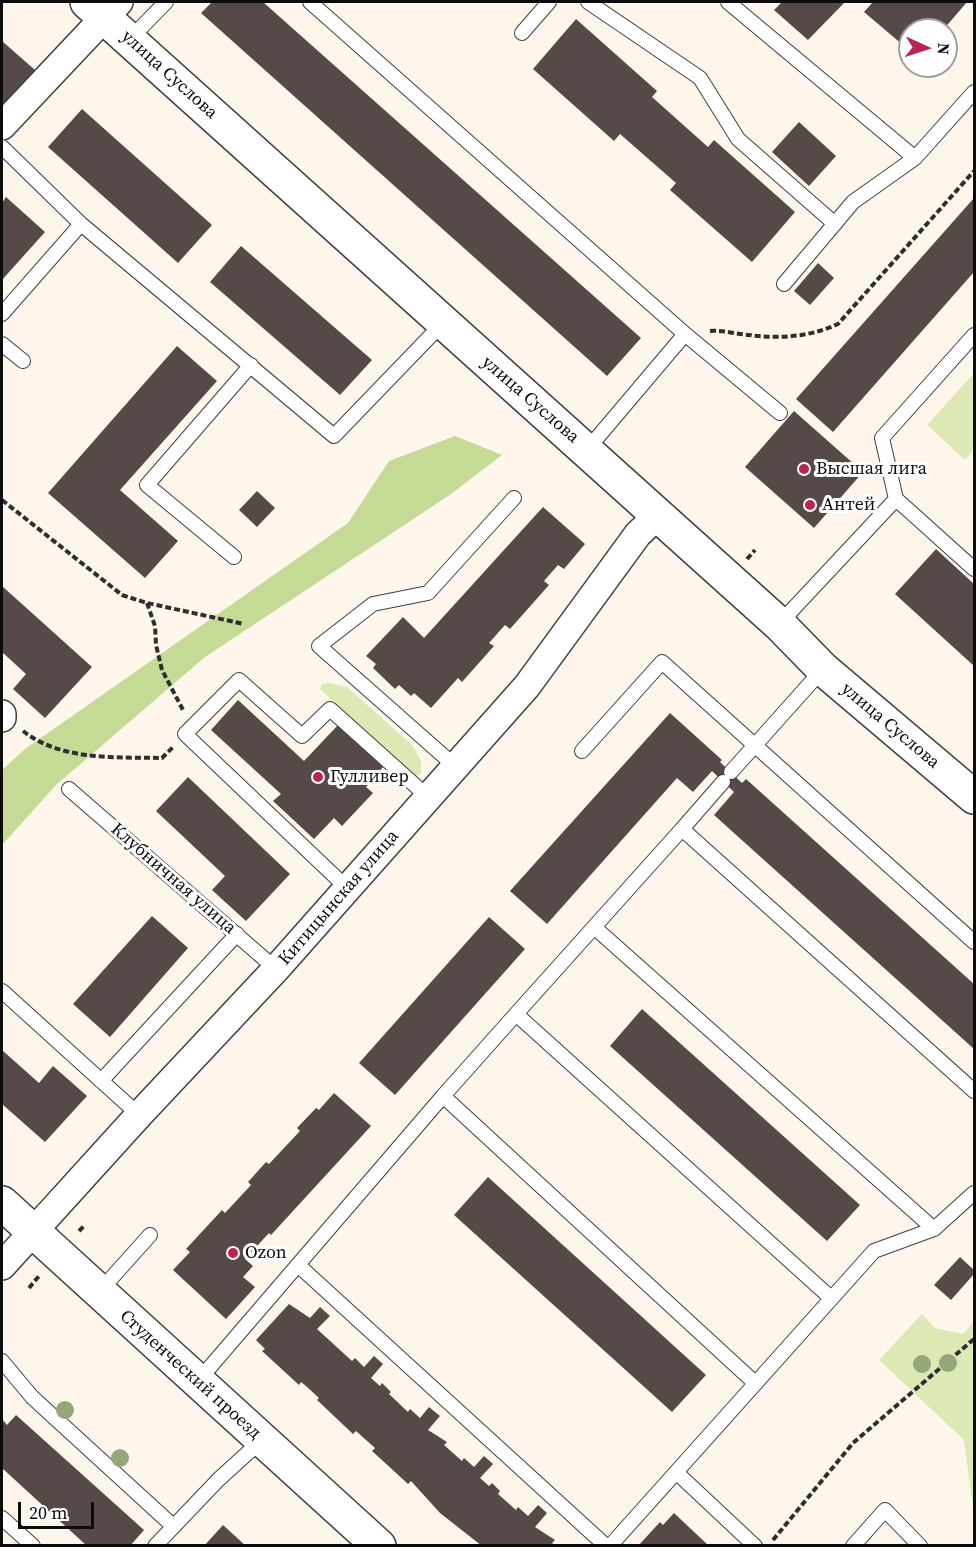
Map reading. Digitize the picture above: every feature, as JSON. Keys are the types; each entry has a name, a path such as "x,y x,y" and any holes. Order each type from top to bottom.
{"street":[{"name":"улица Суслова","path":"103,7 130,39 442,323 779,624 823,669 975,797"},
{"path":"2,126 103,7"},
{"name":"Китицынская улица","path":"2,1266 276,969 527,686 638,534 658,515"},
{"name":"Студенческий проезд","path":"2,1203 379,1545"}],"lane":[{"path":"130,39 166,2"},
{"path":"310,2 685,334 780,413"},
{"path":"522,33 549,2"},
{"path":"588,2 700,78 738,139 835,224"},
{"path":"728,2 915,158"},
{"path":"784,284 853,202 915,158 975,92"},
{"path":"2,147 81,224 334,436 442,323"},
{"path":"2,314 81,224"},
{"path":"586,450 685,334"},
{"path":"975,335 882,438 896,499 975,569"},
{"path":"2,344 23,361"},
{"path":"234,556 147,485 251,365"},
{"path":"456,767 319,646 373,604 428,593 514,498"},
{"path":"779,624 896,499"},
{"path":"582,751 662,662 975,942"},
{"path":"198,1382 443,1096 823,669"},
{"path":"347,888 185,734 239,680 302,736 330,709 428,797"},
{"name":"Клубничная улица","path":"69,789 276,969"},
{"path":"681,829 975,1091"},
{"path":"594,927 934,1229"},
{"path":"101,1081 237,934"},
{"path":"2,991 139,1115"},
{"path":"516,1014 831,1298"},
{"path":"443,1096 756,1383"},
{"path":"298,1265 608,1545 874,1251 934,1229 975,1193"},
{"path":"99,1292 150,1235"},
{"path":"2,1361 32,1397 173,1526"},
{"path":"154,1545 262,1440"},
{"path":"676,1472 755,1545"},
{"path":"853,1545 885,1510 920,1545"},
{"path":"2,1518 33,1545"}],"path":[{"path":"685,334 719,330 750,336 799,336 822,331 838,324 975,171"},
{"path":"2,500 122,595 147,603 244,624"},
{"path":"2,716 37,743 55,749 104,756 162,758 185,734 188,717 162,670 156,645 155,626 147,603"},
{"path":"79,1231 84,1226"},
{"path":"769,1545 853,1443 975,1339"}],"green space":[{"path":"974,373 974,449 965,460 927,425"},
{"path":"455,436 502,455 451,494 205,657 56,785 2,845 2,770 25,749 348,523 389,461"},
{"path":"329,683 347,687 413,746 421,761 421,774 415,777 320,689 322,684"},
{"path":"922,1314 935,1328 963,1334 974,1321 974,1516 964,1440 879,1360"}],"building":[{"path":"212,2 263,2 641,338 607,376 201,13"},
{"path":"782,2 845,2 808,40 774,10"},
{"path":"873,2 967,2 953,18 898,18 898,41 864,12"},
{"path":"576,19 657,91 652,97 708,147 714,140 795,212 752,262 670,190 676,183 620,134 614,141 533,69"},
{"path":"2,41 35,70 4,107 2,104"},
{"path":"82,109 212,225 178,263 48,147"},
{"path":"799,122 836,156 809,186 772,152"},
{"path":"6,197 45,232 2,280 2,203"},
{"path":"974,198 974,272 833,432 796,399"},
{"path":"241,246 372,360 340,395 210,282"},
{"path":"818,263 834,278 810,305 794,291"},
{"path":"177,346 217,381 120,490 178,541 145,578 48,493"},
{"name":"Высшая лига","path":"794,411 863,472 814,528 745,467"},
{"path":"257,491 275,508 257,527 239,510"},
{"path":"543,507 585,544 564,569 558,565 544,581 549,585 510,629 505,625 489,643 494,646 462,682 458,678 431,708 414,693 411,696 399,685 395,689 373,668 376,664 366,656 403,617 424,638"},
{"path":"936,549 974,584 974,666 895,594"},
{"path":"2,586 92,667 45,718 13,689 26,674 2,652"},
{"name":"Гулливер","path":"238,700 304,761 338,725 383,767 366,787 373,793 342,826 334,818 314,839 273,801 281,794 211,730"},
{"path":"670,713 722,760 720,762 742,783 746,779 974,984 974,1049 714,815 734,792 712,771 693,792 677,778 547,924 510,891"},
{"path":"188,777 290,874 246,921 212,890 225,876 156,811"},
{"path":"152,916 188,948 110,1037 73,1004"},
{"path":"489,917 525,949 395,1095 359,1063"},
{"path":"642,1009 860,1205 827,1241 610,1046"},
{"path":"2,1050 39,1083 53,1066 87,1096 45,1142 2,1104"},
{"path":"334,1093 371,1126 271,1235 269,1233 245,1259 253,1266 243,1277 255,1287 226,1319 173,1270 190,1252 186,1249 222,1210 225,1213 251,1185 248,1182 266,1162 269,1164 300,1131 297,1128 316,1108 319,1110"},
{"path":"488,1177 706,1375 672,1412 454,1215"},
{"path":"960,1257 974,1270 974,1274 951,1300 934,1285"},
{"path":"289,1304 310,1318 320,1307 330,1316 317,1329 352,1361 355,1358 364,1367 374,1356 383,1364 371,1378 380,1386 382,1383 391,1392 389,1394 408,1412 410,1409 420,1418 429,1407 440,1416 428,1430 447,1442 444,1445 462,1461 464,1458 474,1467 484,1456 493,1464 480,1478 489,1486 492,1483 500,1491 498,1494 516,1510 518,1507 528,1516 538,1505 547,1513 535,1527 555,1540 552,1543 555,1546 482,1546 440,1513 411,1481 408,1484 372,1451 375,1448 356,1431 353,1434 317,1400 319,1398 306,1386 301,1382 299,1385 262,1351 265,1349 256,1340"},
{"path":"16,1415 144,1530 130,1546 87,1546 2,1468 2,1419 7,1425"},
{"path":"674,1513 709,1546 638,1546 660,1522 663,1525"},
{"path":"223,1525 246,1546 204,1546"}],"place":[{"name":"Высшая лига","path":"804,469"},
{"name":"Антей","path":"810,505"},
{"name":"Гулливер","path":"318,777"},
{"name":"Ozon","path":"233,1253"}]}
